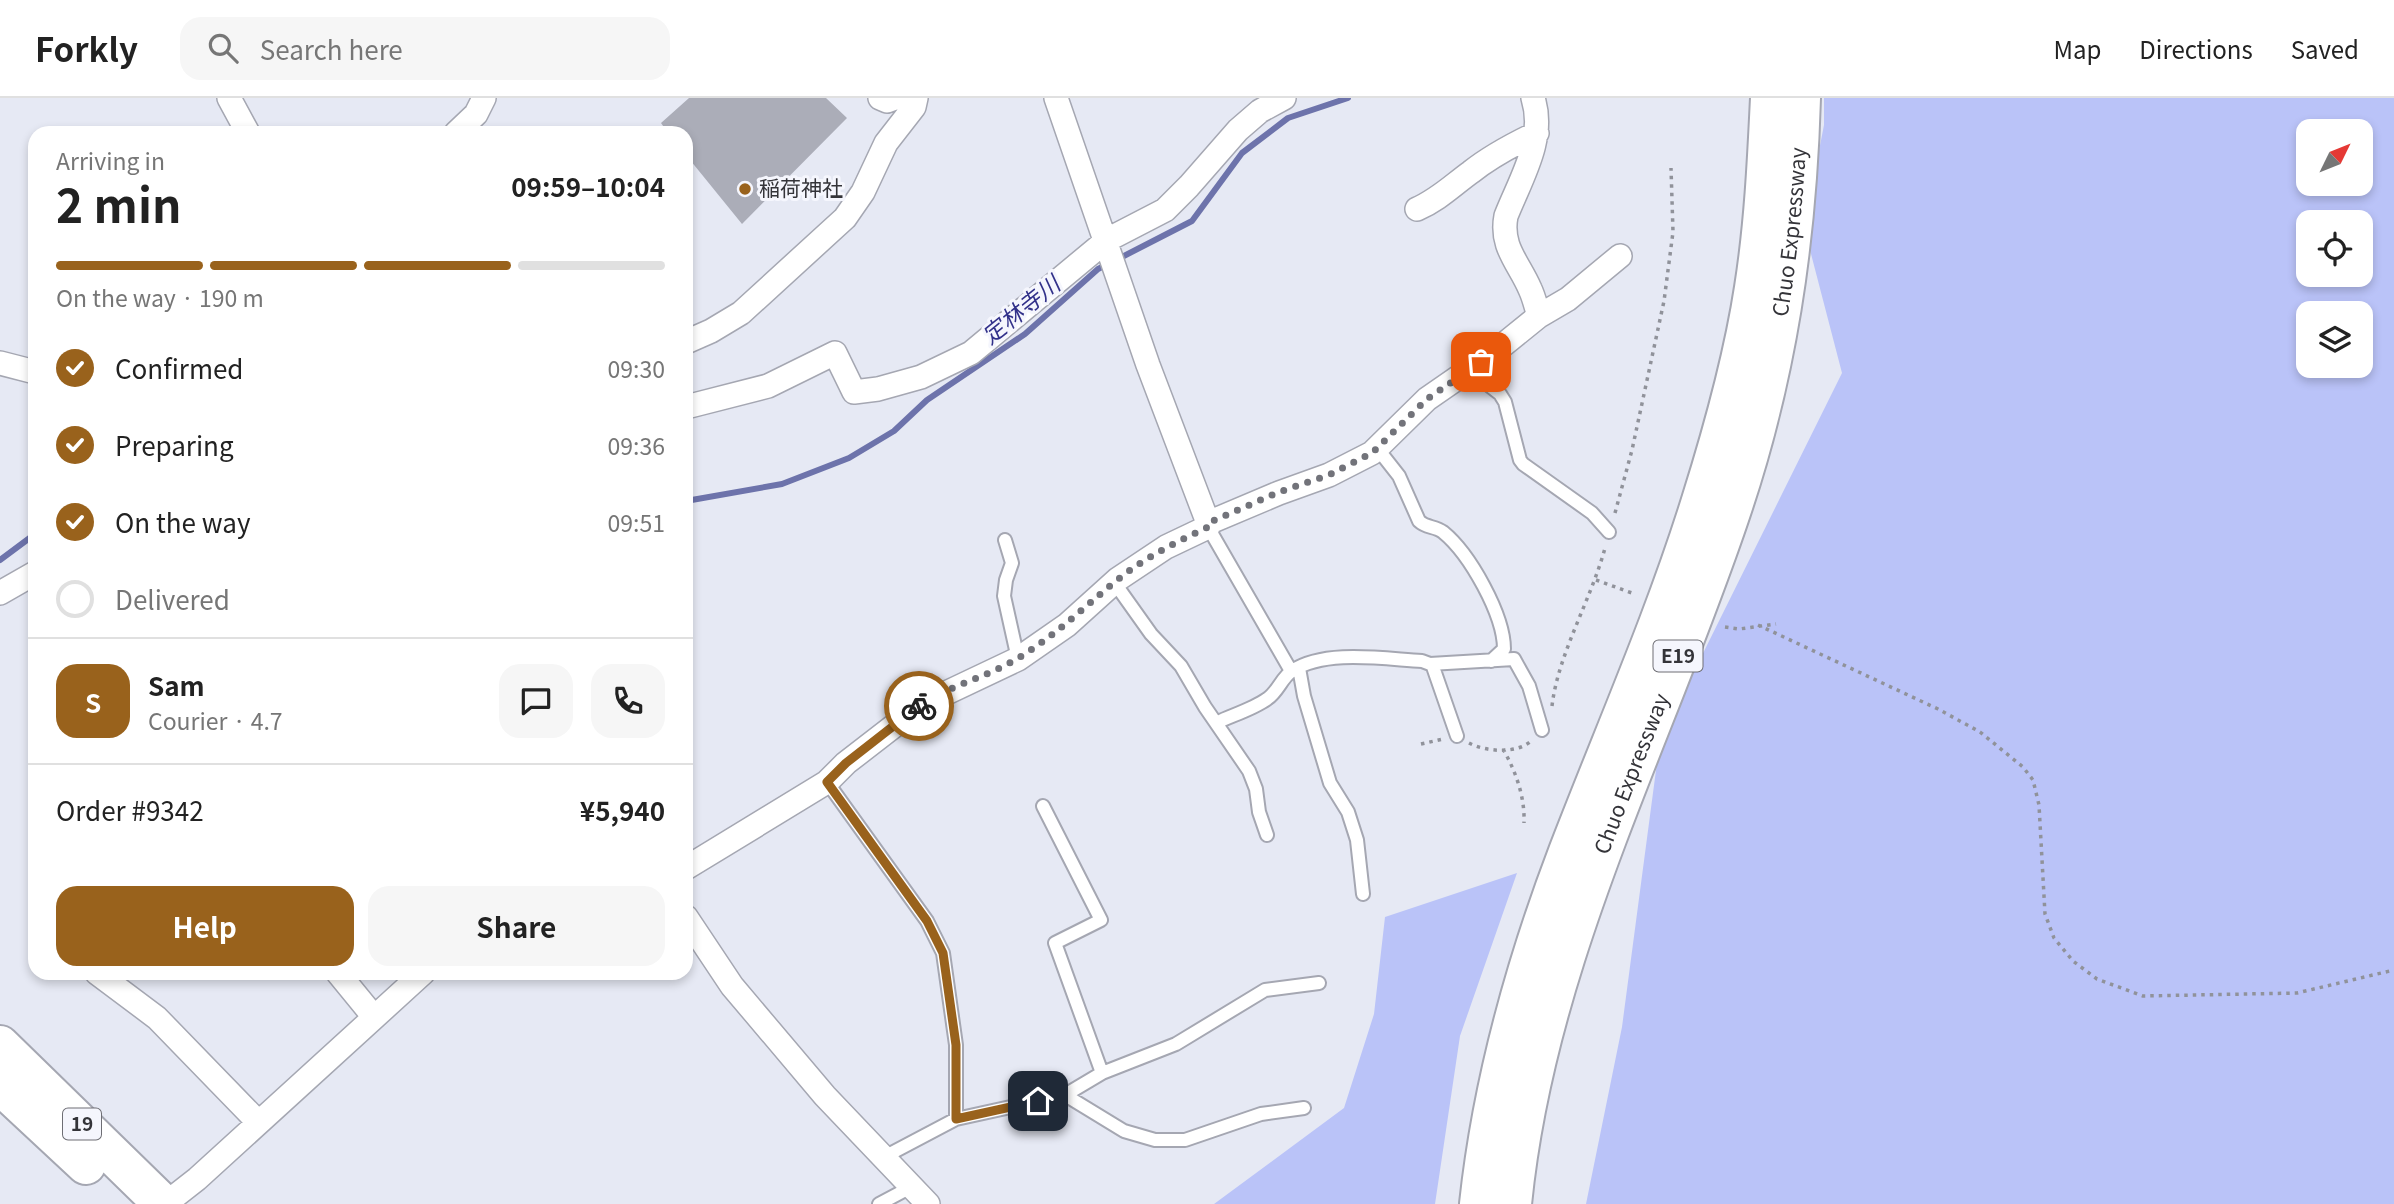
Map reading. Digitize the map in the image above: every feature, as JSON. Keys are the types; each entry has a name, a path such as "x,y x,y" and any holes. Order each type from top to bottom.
{"highway":[{"name":"Chuo Expressway","path":"1479,1204 1500,1078 1519,1003 1567,855 1673,582 1701,502 1732,394 1754,288 1764,195 1770,98"},
{"name":"Chuo Expressway","path":"1512,1204 1515,1168 1530,1087 1571,937 1706,585 1732,512 1764,402 1786,297 1797,200 1801,98"},
{"name":"19","path":"0,1045 164,1204"},
{"name":"19","path":"0,1085 129,1204"}],"street":[{"path":"229,98 243,126"},
{"path":"463,126 476,114 484,98"},
{"path":"880,98 887,101 895,98"},
{"path":"693,339 741,313 845,218 863,192 886,144 914,107 917,98"},
{"path":"1056,98 1148,365 1208,525"},
{"path":"693,405 768,386 835,354 854,392 878,389 921,377 971,353 1107,240 1165,210 1238,130 1260,111 1284,98"},
{"path":"1533,98 1539,123 1537,133 1504,227 1515,265 1530,289 1539,316"},
{"path":"1417,209 1437,199 1510,146 1537,133"},
{"path":"693,865 827,782 846,763 921,705 1018,659 1067,625 1114,582 1166,547 1279,492 1329,475 1372,453 1427,399 1539,316 1569,299 1620,257"},
{"path":"0,363 28,370"},
{"path":"0,593 28,577"},
{"path":"693,928 732,986 825,1096 928,1204"},
{"path":"106,980 157,1018 258,1122"},
{"path":"344,980 374,1017"},
{"path":"164,1204 415,980"}],"lane":[{"path":"1469,370 1500,394 1505,402 1523,464 1592,513 1609,532"},
{"path":"1377,448 1399,476 1419,521 1424,526 1441,530 1458,547 1472,567 1504,639 1504,649 1491,661"},
{"path":"1208,525 1295,670 1330,783 1348,812 1357,840 1363,894"},
{"path":"1005,540 1012,563 1004,596 1018,659"},
{"path":"1114,582 1151,634 1181,666 1205,707 1249,771 1267,835"},
{"path":"1217,722 1266,700 1295,670 1313,662 1352,656 1432,664 1514,659 1529,686 1542,730"},
{"path":"1432,664 1457,736"},
{"path":"827,782 927,921 943,953 956,1045 956,1119"},
{"path":"1043,806 1101,920 1055,943 1102,1073"},
{"path":"884,1157 956,1119 1065,1095 1102,1073 1176,1044 1265,990 1319,983"},
{"path":"1065,1095 1124,1131 1155,1140 1185,1140 1261,1114 1304,1108"},
{"path":"878,1204 911,1186"}],"path":[{"path":"1596,580 1632,593"},
{"path":"1725,626 1739,629 1776,624"},
{"path":"1758,625 1980,732 2023,767 2033,780 2039,805 2045,914 2054,938 2073,961 2098,979 2143,996 2297,993 2394,970"},
{"path":"1503,749 1521,791 1525,808 1524,823"}],"shaded area":[{"path":"1824,98 2394,98 2394,1204 1586,1204 1622,1027 1660,740 1842,373 1804,227 1824,125"},
{"path":"1517,873 1460,1036 1435,1204 1214,1204 1344,1108 1374,1014 1385,917"}],"building":[{"name":"稲荷神社","path":"689,98 826,98 847,118 742,224 693,164 693,126 663,126 661,123"}],"waterway":[{"name":"定林寺川","path":"1118,259 1192,221 1242,153 1288,118 1348,98"},
{"name":"定林寺川","path":"693,500 782,484 849,458 894,431 927,400 1025,334 1098,269 1108,264"},
{"name":"定林寺川","path":"0,560 28,539"}],"way so far":[{"path":"919,706 933,697 1018,659 1067,625 1118,579 1166,547 1208,527 1208,523 1279,492 1329,475 1372,453 1427,399 1481,362"}],"place":[{"name":"稲荷神社","path":"745,189"}],"route":[{"path":"919,706 846,763 827,782 927,921 943,953 956,1045 956,1119 1038,1101"}]}
